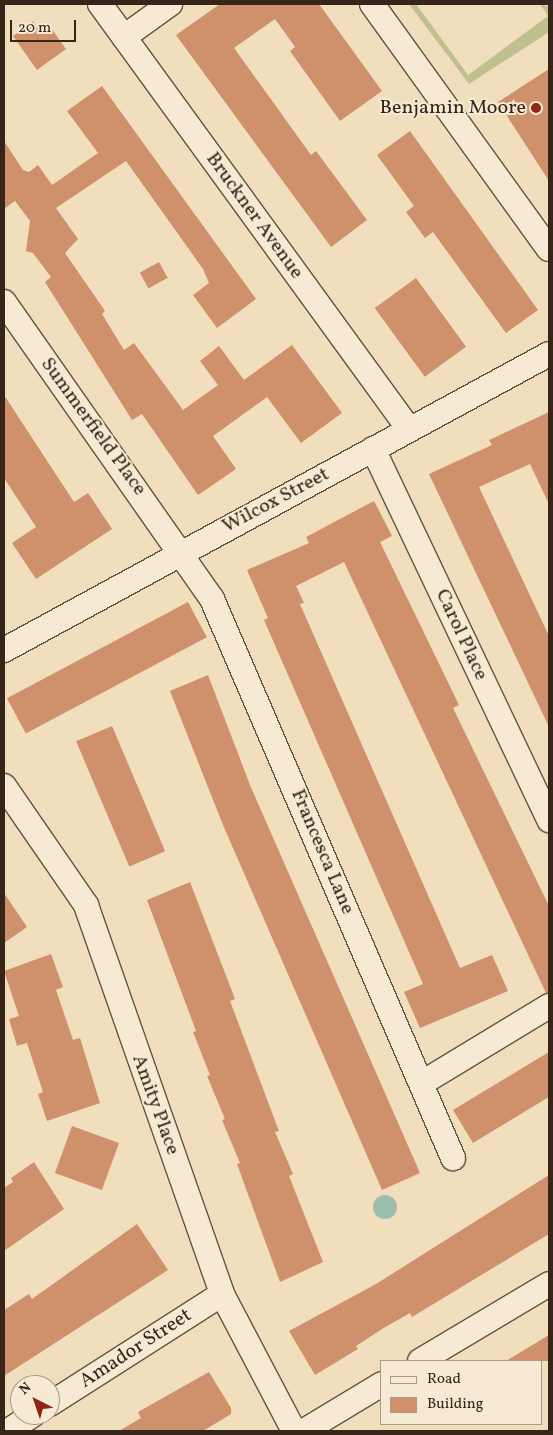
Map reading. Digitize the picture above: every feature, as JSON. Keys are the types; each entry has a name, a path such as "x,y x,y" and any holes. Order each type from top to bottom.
{"street":[{"name":"Bruckner Avenue","path":"100,4 409,429"},
{"path":"124,37 170,4"},
{"path":"372,4 549,249"},
{"name":"Summerfield Place","path":"4,302 182,551"},
{"name":"Wilcox Street","path":"4,650 182,551 549,354"},
{"name":"Carol Place","path":"373,449 549,820"},
{"name":"Francesca Lane","path":"182,551 212,599 453,1158"},
{"name":"Amity Place","path":"4,786 86,905 222,1294 294,1431"},
{"path":"422,1083 549,1006"},
{"path":"422,1360 549,1284"},
{"name":"Amador Street","path":"60,1398 222,1294"},
{"path":"304,1431 380,1385"}],"green space":[{"path":"409,4 416,4 468,75 548,16 540,4 549,7 549,32 469,84"}],"shaded area":[{"path":"385,1195 394,1198 397,1207 394,1216 385,1219 376,1216 373,1207 376,1198"}],"building":[{"path":"220,4 319,4 382,91 340,121 290,51 295,47 275,19 234,48 311,155 316,151 367,220 331,247 176,35"},
{"path":"33,21 40,31 49,25 66,49 37,70 13,36"},
{"path":"549,69 549,181 498,102"},
{"path":"102,86 256,299 217,328 193,295 209,283 203,269 126,161 56,208 78,239 65,253 105,311 102,314 124,350 134,343 183,410 218,385 200,361 219,346 244,380 292,345 342,413 301,443 267,397 213,436 236,469 198,495 142,414 132,420 45,282 51,277 33,253 26,251 30,221 15,201 4,209 4,141 23,170 29,172 38,165 52,185 98,153 67,111"},
{"path":"410,131 538,310 506,333 433,232 425,238 406,212 414,206 377,155"},
{"path":"159,262 168,278 148,288 140,273"},
{"path":"416,278 466,347 425,377 375,308"},
{"path":"4,395 74,502 88,493 112,529 36,579 12,543 36,527 4,478"},
{"path":"549,412 549,504 530,464 479,487 549,636 549,727 429,474 492,445 489,440"},
{"path":"374,501 392,536 380,542 459,705 453,708 549,906 549,992 546,993 344,562 296,586 304,603 300,604 460,968 492,955 508,991 420,1028 404,992 423,984 264,620 268,618 247,570 309,543 306,537"},
{"path":"188,602 207,637 26,734 7,698"},
{"path":"208,675 250,785 420,1173 382,1190 223,825 170,691"},
{"path":"112,726 165,851 129,866 76,741"},
{"path":"190,882 235,999 230,1001 279,1131 275,1132 293,1174 289,1176 323,1262 280,1282 237,1164 240,1163 222,1120 225,1119 207,1076 210,1075 193,1032 196,1031 147,900"},
{"path":"4,893 27,927 4,943"},
{"path":"51,954 63,987 56,990 73,1040 80,1038 100,1103 47,1121 38,1094 43,1092 27,1043 17,1046 9,1019 19,1016 4,971"},
{"path":"549,1052 549,1097 473,1143 453,1110"},
{"path":"72,1126 119,1143 102,1190 55,1173"},
{"path":"34,1162 64,1209 4,1251 4,1188 13,1182 11,1178"},
{"path":"549,1175 549,1234 412,1317 410,1313 382,1329 356,1346 358,1349 315,1375 289,1331 376,1284"},
{"path":"137,1224 168,1270 4,1376 4,1310 29,1294 32,1299"},
{"path":"549,1335 549,1361 508,1360"},
{"path":"209,1372 231,1408 231,1414 203,1431 119,1431 141,1418 138,1412"}],"place":[{"name":"Benjamin Moore","path":"536,108"}]}
